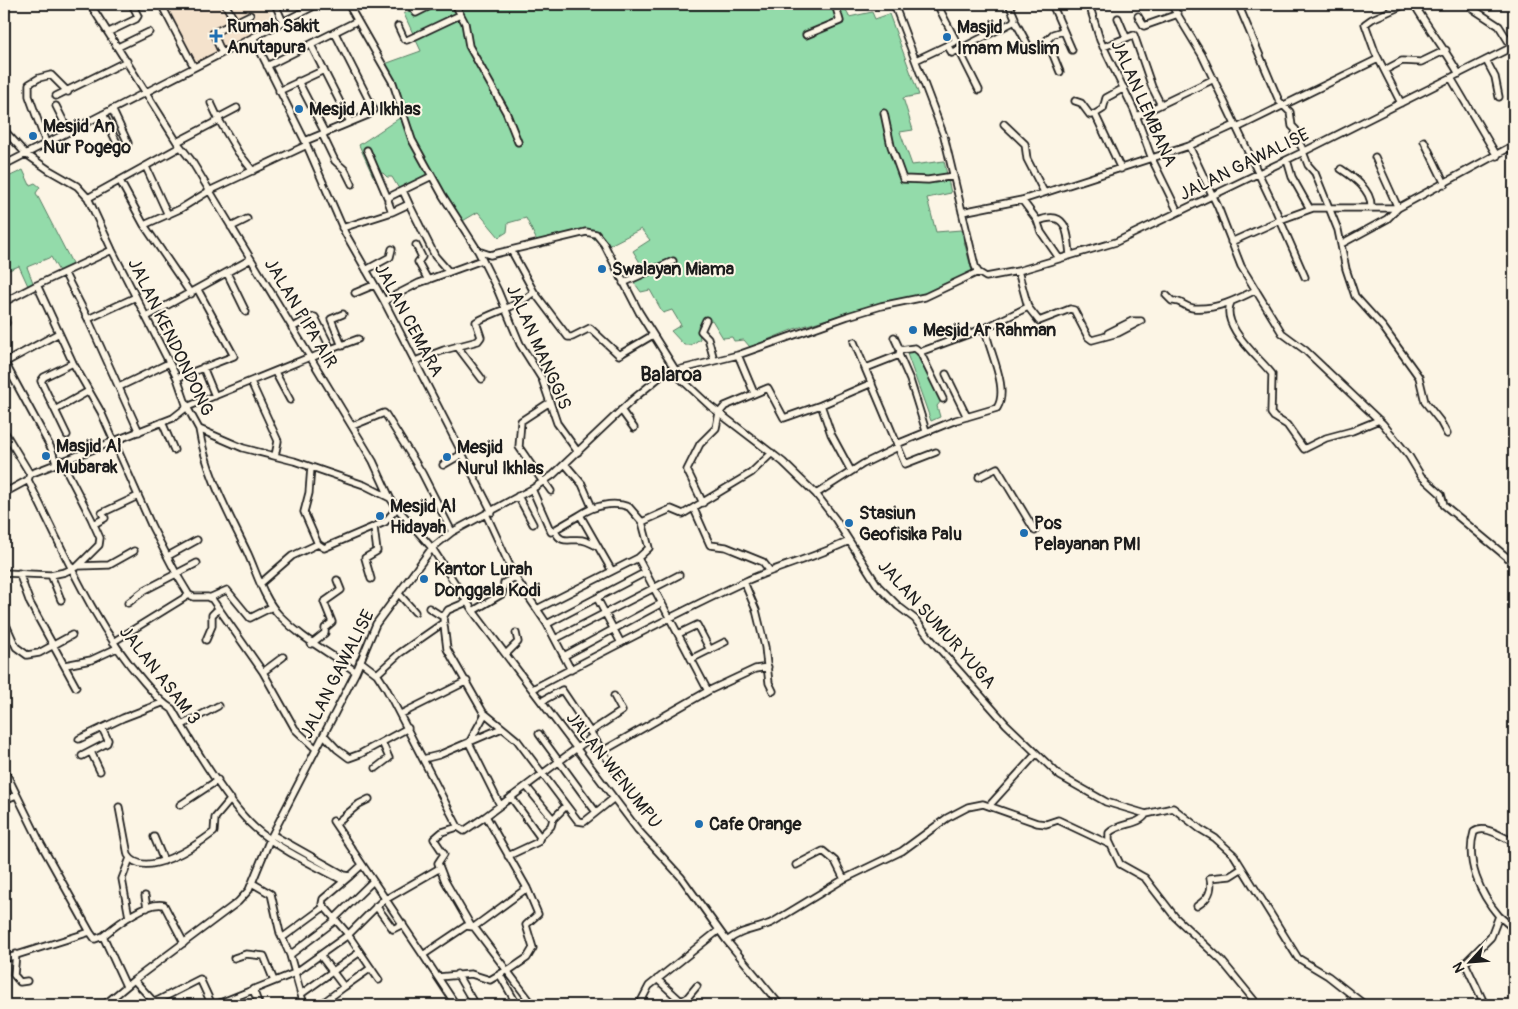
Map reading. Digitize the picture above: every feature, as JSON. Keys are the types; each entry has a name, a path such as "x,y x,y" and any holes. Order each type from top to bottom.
{"street":[{"name":"JALAN PIPA AIR","path":"90,4 178,145 191,160 230,227 311,357 378,470 390,498 432,548"},
{"path":"109,32 136,19 138,16 132,4"},
{"path":"161,4 194,68"},
{"path":"227,4 236,21"},
{"path":"275,4 283,22"},
{"path":"4,165 318,4"},
{"name":"JALAN MANGGIS","path":"348,4 392,83 409,134 432,176 478,251 520,344 542,379 561,431 578,452"},
{"path":"409,4 416,13 434,4"},
{"path":"455,4 465,23 469,46 506,112 518,142"},
{"path":"806,35 839,21 840,18 835,4"},
{"path":"894,4 944,136 971,254 978,272"},
{"path":"916,60 948,45 956,39 937,4"},
{"path":"1009,4 1015,21 1028,45"},
{"path":"1052,4 1072,50"},
{"name":"JALAN LEMBANA","path":"1089,4 1103,47 1124,88 1152,159 1178,212"},
{"path":"1171,4 1214,79 1280,220 1304,277"},
{"path":"1238,4 1255,39 1279,101 1290,113 1292,126 1296,130 1295,134 1329,206 1355,296 1383,326 1419,377 1425,402 1440,421 1447,434"},
{"path":"1401,103 1378,59 1365,24 1406,4"},
{"path":"1414,4 1430,30 1446,50 1459,74"},
{"path":"1470,4 1473,9 1499,26 1513,47"},
{"path":"398,26 404,40 407,40 460,14"},
{"path":"1138,16 1144,26 1178,14"},
{"path":"222,54 212,34 250,15"},
{"path":"1118,18 1126,37"},
{"path":"267,66 357,21"},
{"path":"948,45 952,53 1015,21"},
{"path":"1060,72 1047,40 1053,34 1064,31"},
{"path":"118,47 149,32"},
{"path":"144,226 323,133 372,113 373,108 335,32"},
{"path":"1103,47 1126,37 1135,36 1151,85 1160,104"},
{"name":"JALAN CEMARA","path":"254,37 306,143 342,228 384,301 462,454 489,513 514,577 547,624 571,670"},
{"path":"311,44 350,122"},
{"name":"JALAN GAWALISE","path":"104,1005 126,986 238,902 249,890 272,837 356,672 376,624 432,548 452,532 544,481 653,382 674,371 738,355 881,306 925,297 978,272 986,277 1018,272 1113,243 1287,160 1513,47"},
{"path":"959,50 979,90"},
{"path":"1385,70 1402,61 1421,62 1446,50"},
{"path":"962,212 1022,200 1189,146 1284,106 1378,59"},
{"path":"1486,60 1495,77 1499,97"},
{"path":"56,96 68,92 127,61"},
{"path":"279,91 324,70"},
{"path":"46,143 29,96 29,84 39,78 51,75 68,92"},
{"path":"1451,78 1497,156"},
{"path":"1136,116 1214,79"},
{"path":"298,81 335,161 345,170 352,184"},
{"path":"1075,101 1081,103 1090,115 1095,114 1103,109 1106,98 1124,88"},
{"path":"211,104 238,152 253,171"},
{"path":"56,106 68,132"},
{"path":"88,198 146,167 237,108"},
{"path":"112,109 128,143"},
{"path":"884,113 891,146 903,179 928,180 954,176"},
{"path":"103,114 119,147"},
{"path":"1095,114 1120,168"},
{"path":"1004,124 1025,144 1026,157 1044,192"},
{"name":"JALAN KENDONDONG","path":"4,130 26,154 77,186 88,198 112,250 177,378 187,407 199,429 243,448 311,467 364,485 390,498"},
{"path":"1424,141 1445,184"},
{"path":"1341,244 1387,219 1398,208 1497,156 1514,145"},
{"path":"1189,146 1213,196 1231,242 1256,290 1284,335 1306,350 1379,420 1406,452 1421,476 1441,494 1444,505 1514,563"},
{"path":"367,150 392,212"},
{"path":"1375,157 1398,208"},
{"path":"1287,160 1292,177 1310,209"},
{"path":"146,167 168,215"},
{"path":"1341,168 1362,186 1372,202 1371,207"},
{"path":"388,199 432,176"},
{"path":"120,181 144,226 190,294"},
{"path":"403,191 435,256 448,272"},
{"path":"1022,200 1038,221 1041,232 1059,258"},
{"path":"342,228 392,212 409,204"},
{"path":"1231,242 1310,209 1329,206 1398,208"},
{"path":"1038,221 1052,216 1058,218 1066,227 1070,255"},
{"path":"230,227 247,219"},
{"path":"478,251 486,256 592,232 596,234 604,244 623,283 674,371"},
{"path":"416,245 422,257 418,262 428,280"},
{"path":"4,302 112,250"},
{"path":"366,270 390,257 392,250"},
{"path":"511,250 534,292 569,338 590,328 619,354 652,335"},
{"path":"146,317 198,290 251,259"},
{"path":"384,301 428,280 482,260"},
{"path":"623,283 673,261"},
{"path":"1018,272 1028,307 1040,321 1070,309 1074,310 1088,338 1092,340 1132,321 1141,321 1118,333 1106,335"},
{"path":"227,273 246,312"},
{"path":"65,274 88,319 139,432"},
{"path":"37,285 74,363 101,412 138,496 177,575 189,594 194,597 209,598 227,590 250,618 272,607"},
{"path":"354,293 374,285"},
{"path":"177,378 234,355 198,290"},
{"path":"1166,295 1172,301 1178,300 1190,308 1206,309 1231,302 1256,290"},
{"path":"415,361 481,339 476,322 505,308 521,303 534,292"},
{"path":"88,319 136,297"},
{"path":"1231,302 1228,310 1239,336 1272,374 1271,413 1274,417 1287,424 1304,449 1326,438 1352,431 1379,420"},
{"path":"920,352 985,328 1028,307"},
{"path":"342,346 331,319 344,314"},
{"path":"292,328 309,318 315,317 331,349"},
{"path":"706,320 701,331 708,338 714,360"},
{"path":"816,494 851,471 926,431 997,408 1001,402 1001,388 985,328"},
{"path":"59,333 4,362 94,524 100,542 76,568"},
{"path":"894,337 926,431"},
{"path":"4,492 58,461 114,443 173,418 187,407 358,339"},
{"path":"854,342 905,464 936,452"},
{"path":"457,346 482,379"},
{"path":"866,368 900,352 915,348 920,352 943,399"},
{"path":"738,355 754,393"},
{"path":"66,434 42,379 74,363"},
{"path":"119,387 169,363"},
{"path":"203,367 215,396"},
{"name":"JALAN SUMUR YUGA","path":"674,371 685,384 719,413 772,453 816,494 878,586 898,606 916,618 935,644 1036,754 1060,776 1106,802 1146,814"},
{"path":"276,372 290,400"},
{"path":"946,374 963,403 967,417"},
{"path":"251,382 278,441 275,456"},
{"path":"937,387 949,382"},
{"path":"703,503 687,470 700,444 716,428 719,413 730,403 754,393 770,389 781,416 785,419 872,383"},
{"path":"55,410 89,392"},
{"path":"550,402 521,421 519,436 520,448 551,491"},
{"path":"821,405 831,434 851,471"},
{"path":"621,410 634,428"},
{"path":"352,426 384,413 389,418 422,473 452,532"},
{"path":"162,422 174,450"},
{"path":"199,429 202,449 219,493 272,607 311,644 334,655 356,672"},
{"name":"JALAN ASAM 3","path":"4,431 76,568 101,625 127,664 162,703 172,709 231,799 253,827 272,837"},
{"path":"642,522 670,509 681,514 694,509 751,473 772,453"},
{"path":"443,465 462,454"},
{"path":"564,464 582,484 592,507"},
{"path":"311,467 309,493 304,507 318,544 324,548 374,528 386,521 397,508"},
{"path":"978,477 997,468 1035,531"},
{"path":"532,489 550,531 555,531 592,507 625,505 634,511 642,522 649,548 638,558 537,610"},
{"path":"94,524 105,518 102,513 138,496"},
{"path":"518,496 533,524"},
{"path":"694,509 712,546 728,547 763,562 770,570"},
{"path":"580,515 612,571"},
{"path":"371,579 365,558 377,550 374,528"},
{"path":"555,531 559,539 563,541 581,540 597,546"},
{"path":"168,556 197,540"},
{"path":"533,689 744,582 770,570 825,553 849,541"},
{"path":"261,583 292,556 318,544"},
{"name":"JALAN WENUMPU","path":"432,548 467,602 638,830 681,877 718,930 780,1005"},
{"path":"4,573 51,575 76,568 109,565 134,552"},
{"path":"638,558 708,691"},
{"path":"128,603 145,590 197,563"},
{"path":"547,624 646,572"},
{"path":"19,573 28,598 76,687"},
{"path":"51,575 61,600"},
{"path":"555,639 679,575"},
{"path":"474,611 502,594 504,583 514,577"},
{"path":"311,644 325,633 325,628 332,622 324,602 341,590 336,580"},
{"path":"744,582 756,610 768,667 768,683 773,691"},
{"path":"113,642 189,594"},
{"path":"399,594 415,612"},
{"path":"209,598 263,672 295,729 316,749"},
{"path":"596,598 622,643"},
{"path":"377,674 400,653 443,620 448,610 467,602"},
{"path":"564,656 662,603"},
{"path":"429,608 443,620 447,649 485,714 517,740 581,823 614,798"},
{"path":"206,640 212,626 212,615 218,610"},
{"path":"4,620 16,647 24,654 33,655 72,635"},
{"path":"678,634 697,625 710,650"},
{"path":"506,654 518,642 516,633"},
{"path":"691,659 725,642"},
{"path":"65,665 91,660 117,648"},
{"path":"263,672 284,657"},
{"path":"360,661 377,674 401,714 458,827 464,830 542,774 622,711 614,696"},
{"path":"603,751 708,691 755,669 768,667"},
{"path":"401,714 467,681"},
{"path":"542,701 562,690 619,777"},
{"path":"79,739 162,703"},
{"path":"182,725 218,706"},
{"path":"468,743 485,714"},
{"path":"82,756 108,742 102,728"},
{"path":"324,735 337,749 349,758 408,728"},
{"path":"423,759 439,755 502,728"},
{"path":"539,734 596,812"},
{"path":"376,768 389,758 382,742"},
{"path":"468,743 500,805"},
{"path":"91,752 100,771"},
{"path":"989,806 1036,754"},
{"path":"4,769 16,795 95,939 103,936 129,917 159,904 164,905 184,943"},
{"path":"180,805 218,780"},
{"path":"526,786 553,819"},
{"path":"4,800 16,795"},
{"path":"511,797 540,837"},
{"path":"130,858 139,863 151,865 164,861 214,832 215,818 231,799"},
{"path":"369,799 334,822 373,881 387,898 456,1005"},
{"path":"727,941 746,930 765,926 844,879 902,851 958,811 981,804 1041,824 1058,820 1110,845"},
{"path":"508,856 531,847 538,842 540,837 551,826 553,819 566,806"},
{"path":"119,807 130,858 122,879 129,917"},
{"path":"1258,1005 1222,962 1171,913 1145,878 1120,864 1110,845 1108,836 1114,828 1140,820 1146,814 1174,808 1223,844 1234,855 1298,958 1328,976 1365,1005"},
{"path":"438,977 474,974 490,980 527,958 533,948 526,925 538,914 527,888 486,816"},
{"path":"458,827 442,832 434,839 444,854 438,863 440,868 472,927 507,971 529,1004"},
{"path":"1514,842 1493,832 1480,829 1474,832 1472,839 1474,863 1480,890 1499,916 1514,929"},
{"path":"154,837 164,861"},
{"path":"272,837 344,875 350,876"},
{"path":"272,837 344,881"},
{"path":"796,865 823,851 835,861 844,879"},
{"path":"362,865 323,899 322,902 380,980"},
{"path":"134,980 156,1004 200,979 214,1005 295,973 348,935 376,906 387,898 440,868"},
{"path":"1197,906 1208,897 1212,885 1210,878 1230,876 1241,869"},
{"path":"290,955 335,919 373,881"},
{"path":"252,883 271,894 282,938 290,955 304,1005"},
{"path":"423,955 463,928 472,927 527,888"},
{"path":"145,896 147,908"},
{"path":"376,906 393,929 403,924"},
{"path":"282,938 324,907"},
{"path":"1484,1005 1465,963 1491,937 1499,916"},
{"path":"638,1005 645,992 657,979 718,930"},
{"path":"4,959 90,932"},
{"path":"103,936 126,986"},
{"path":"301,994 360,952"},
{"path":"16,954 14,975 20,982 27,981"},
{"path":"234,958 246,954 264,956 274,981"},
{"path":"320,955 344,987"},
{"path":"320,1005 371,968"},
{"path":"457,974 475,1005"},
{"path":"500,975 515,1004"},
{"path":"657,979 681,1001 687,998 697,986"},
{"path":"253,989 259,1005"},
{"path":"515,1004 522,993"}],"shaded area":[{"name":"Rumah Sakit Anutapura","path":"161,4 267,4 275,23 194,67"}],"green space":[{"path":"422,4 827,4 829,6 844,4 849,17 872,12 875,19 889,14 919,95 903,98 913,130 900,132 912,165 944,161 951,193 927,198 936,232 961,230 972,271 926,295 873,305 794,329 750,347 744,340 734,341 732,337 723,338 712,320 698,326 700,339 691,345 684,345 671,331 681,325 672,310 663,313 650,290 641,292 633,281 647,274 633,251 650,240 641,229 604,248 596,240 581,233 565,234 538,243 526,218 508,223 507,232 499,237 478,212 461,222 432,177 402,194 392,177 387,177 383,173 373,176 359,145 401,117 401,107 382,65 421,51 404,14"},
{"path":"23,170 30,185 35,183 40,187 36,193 74,267 60,273 51,257 27,267 34,285 29,288 19,266 4,272 4,179"},
{"path":"916,350 941,401 937,406 940,417 931,421 906,351"}],"place":[{"name":"Rumah Sakit Anutapura","path":"216,36"},
{"name":"Masjid Imam Muslim","path":"947,37"},
{"name":"Mesjid Al Ikhlas","path":"299,109"},
{"name":"Mesjid An Nur Pogego","path":"33,136"},
{"name":"Swalayan Miama","path":"602,269"},
{"name":"Mesjid Ar Rahman","path":"913,330"},
{"name":"Masjid Al Mubarak","path":"46,456"},
{"name":"Mesjid Nurul Ikhlas","path":"447,457"},
{"name":"Mesjid Al Hidayah","path":"380,516"},
{"name":"Stasiun Geofisika Palu","path":"849,523"},
{"name":"Pos Pelayanan PMI","path":"1024,533"},
{"name":"Kantor Lurah Donggala Kodi","path":"424,579"},
{"name":"Cafe Orange","path":"699,824"}],"district":[{"name":"Balaroa","path":"671,374"}]}
